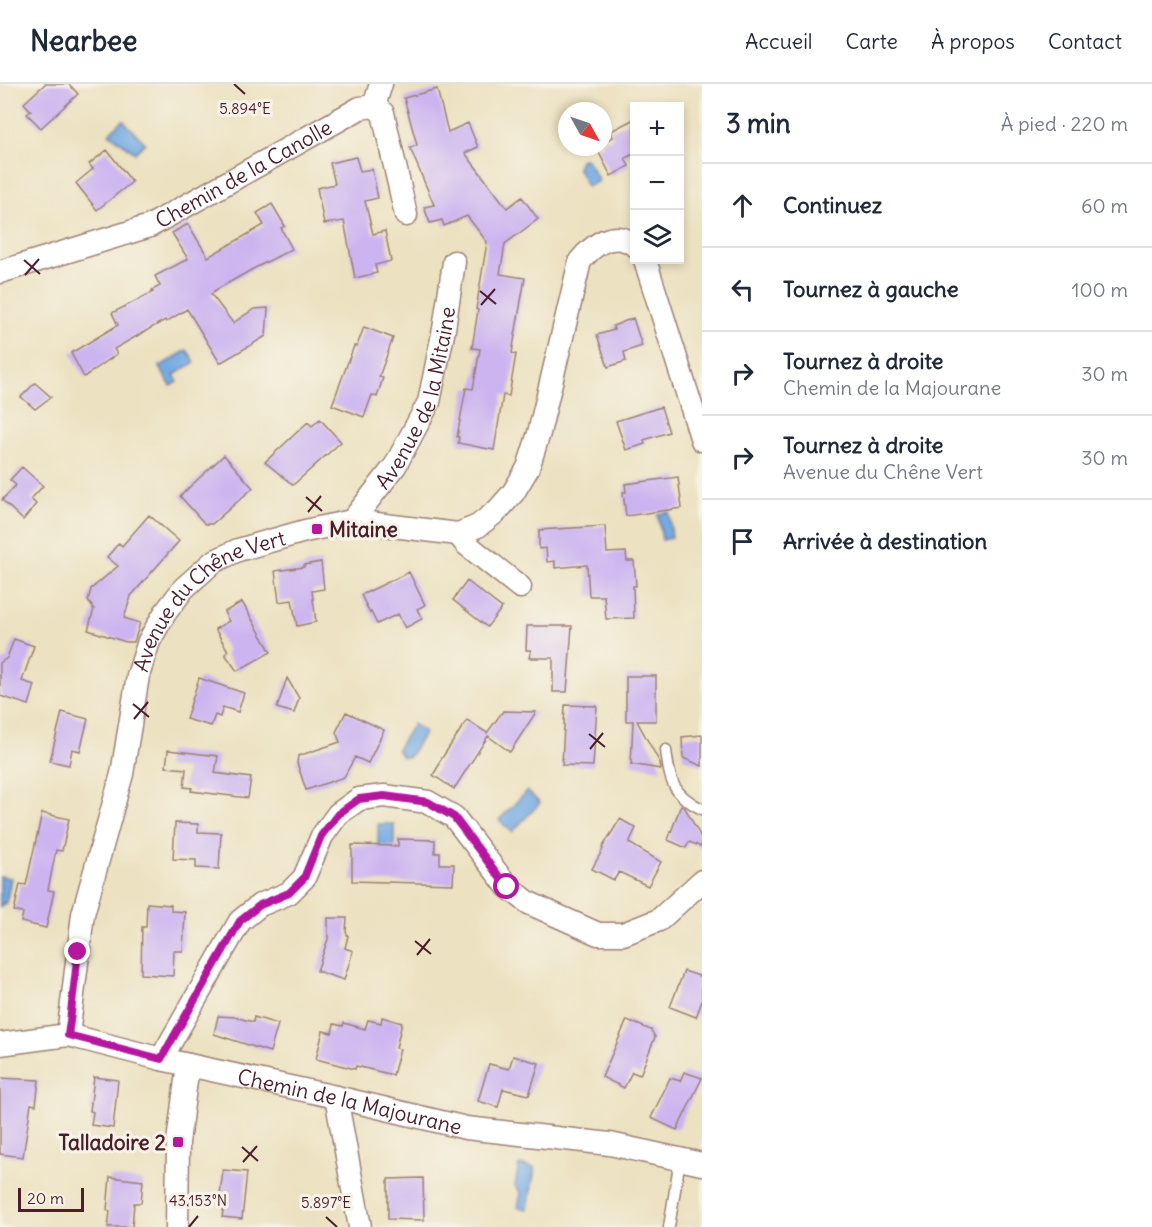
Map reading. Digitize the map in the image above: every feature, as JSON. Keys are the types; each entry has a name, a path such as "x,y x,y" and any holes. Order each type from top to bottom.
{"street":[{"path":"381,84 374,106 383,113 406,215"},
{"name":"Chemin de la Canolle","path":"0,272 150,226 360,108 374,106"},
{"path":"520,587 466,544 458,534 478,526 497,511 513,493 528,468 539,434 580,261 592,247 606,240 618,238 630,242"},
{"name":"Avenue de la Mitaine","path":"352,521 395,466 429,402 444,329 454,262"},
{"path":"646,264 702,440"},
{"name":"Avenue du Chêne Vert","path":"68,1035 83,914 122,774 138,676 149,641 165,613 184,588 213,562 238,550 305,531 352,521 458,534"},
{"path":"161,1059 240,921 260,905 289,893 304,878 321,836 338,814 359,799 384,796 428,802 454,817 507,887 530,903 598,934 623,934 659,920 702,881"},
{"name":"Chemin de la Majourane","path":"0,1044 68,1035 161,1059 466,1128 610,1144 702,1164"},
{"path":"177,1227 178,1142 188,1065"},
{"path":"336,1097 360,1227"}],"lane":[{"path":"666,750 669,773 676,791 693,805 702,809"},
{"path":"669,1227 680,1159"}],"water":[{"path":"123,120 145,143 135,153 109,133"},
{"path":"580,160 588,161 599,181 587,187 577,167"},
{"path":"187,350 195,362 174,375 178,382 171,386 159,367"},
{"path":"669,512 672,538 662,540 658,514"},
{"path":"413,724 425,732 409,757 402,757 397,749"},
{"path":"527,791 540,803 512,832 499,820"},
{"path":"378,824 394,824 394,857 378,857"},
{"path":"0,876 11,878 6,904 0,907"},
{"path":"519,1165 535,1168 528,1209 518,1207 521,1193 515,1186"}],"building":[{"path":"45,84 69,84 78,94 41,128 27,114 31,111 24,103"},
{"path":"437,89 448,132 468,123 478,147 465,153 507,208 522,197 538,219 505,244 500,274 525,278 512,353 516,354 509,396 503,395 494,450 458,443 459,437 457,437 466,388 473,389 480,349 472,348 487,242 467,216 444,226 442,220 430,223 424,207 434,205 410,148 417,145 404,98"},
{"path":"630,121 630,156 625,158 629,166 611,176 601,156 612,156 612,130"},
{"path":"107,150 132,182 97,210 76,183 93,169 89,164"},
{"path":"356,157 360,171 372,169 378,198 365,201 373,234 385,231 391,261 375,265 377,273 355,278 344,221 324,224 317,188 335,184 330,163"},
{"path":"272,204 285,226 281,228 292,249 211,294 233,323 254,309 268,308 266,336 220,363 187,309 114,349 117,354 84,377 71,353 118,325 112,313 153,292 152,290 160,286 155,276 188,259 172,233 188,224 208,257 264,225 257,213"},
{"path":"633,318 642,346 624,352 626,361 608,367 597,335 614,330 613,326"},
{"path":"364,327 393,338 379,377 383,378 377,397 372,395 364,417 332,405 354,346 357,346"},
{"path":"35,383 51,397 35,409 21,397"},
{"path":"661,407 669,432 644,440 645,444 626,450 616,421"},
{"path":"320,419 341,442 293,485 265,462 308,422 312,426"},
{"path":"224,455 253,488 212,524 205,524 180,496"},
{"path":"22,467 43,486 31,499 36,504 23,520 2,500 16,485 10,480"},
{"path":"678,477 682,508 626,516 623,492 626,492 625,484"},
{"path":"149,515 179,541 131,596 124,618 140,623 134,642 126,642 88,630 94,609 88,601 91,589 118,566 107,557 119,543 122,546"},
{"path":"605,526 607,553 626,552 627,561 634,561 636,586 633,586 634,618 606,619 604,596 589,596 587,565 555,568 555,561 547,562 546,548 539,549 539,530"},
{"path":"321,562 324,589 312,591 316,622 297,626 292,600 279,602 275,571"},
{"path":"409,572 425,605 417,609 422,619 405,628 398,614 377,624 361,595"},
{"path":"467,581 502,608 487,627 453,600"},
{"path":"242,602 271,652 237,671 225,654 228,651 215,629 229,621 224,612"},
{"path":"527,626 572,626 567,692 553,692 553,658 529,658 531,650 526,650"},
{"path":"14,639 34,646 22,681 35,685 29,705 0,696 0,663 7,658"},
{"path":"626,676 656,676 656,721 637,721 661,769 631,764 633,721 626,721"},
{"path":"199,678 244,693 238,712 223,707 220,717 215,715 211,726 186,719"},
{"path":"287,678 299,698 294,713 277,708"},
{"path":"565,705 597,706 593,766 562,765"},
{"path":"503,711 536,712 510,752 488,736 454,789 433,775 467,720 487,733"},
{"path":"62,712 88,719 80,751 72,749 69,765 50,761"},
{"path":"346,712 384,730 368,763 355,757 344,777 306,790 297,763 298,756 340,742 336,732"},
{"path":"702,735 702,766 683,758 682,737"},
{"path":"168,750 218,756 215,773 251,778 248,798 191,791 192,788 184,787 186,769 166,767"},
{"path":"681,805 685,808 702,839 702,847 689,842 686,848 668,840"},
{"path":"42,813 69,819 62,851 56,850 48,890 54,891 46,928 21,922 23,913 14,911 20,884 26,885"},
{"path":"620,819 636,828 629,843 661,862 648,886 619,872 614,880 592,869"},
{"path":"175,823 198,824 198,832 221,833 219,869 196,868 196,860 173,859"},
{"path":"398,839 435,840 435,853 440,853 440,864 454,864 453,884 352,881 352,845 398,846"},
{"path":"147,903 171,905 171,911 185,912 183,951 174,951 173,976 141,974 142,927 146,927"},
{"path":"328,918 347,918 348,936 345,948 353,951 344,980 317,971 328,939"},
{"path":"684,971 702,977 702,1001 696,1017 670,1007"},
{"path":"218,1016 235,1017 253,1022 254,1017 278,1024 270,1052 214,1034"},
{"path":"382,1017 402,1023 396,1048 400,1049 393,1075 356,1066 355,1069 316,1059 323,1031 332,1033 334,1024 343,1026 344,1023 365,1029 368,1020 381,1023"},
{"path":"627,1020 651,1030 655,1037 640,1075 632,1072 624,1088 602,1077"},
{"path":"513,1056 539,1063 529,1095 503,1089 498,1107 478,1101 489,1064 509,1069"},
{"path":"684,1072 702,1078 677,1130 651,1118 670,1078 680,1081"},
{"path":"94,1077 118,1080 113,1128 91,1125 93,1112 90,1111"},
{"path":"0,1078 39,1080 36,1105 31,1104 23,1157 0,1154"},
{"path":"223,1170 247,1172 242,1219 222,1217 224,1205 219,1204"},
{"path":"110,1177 143,1181 141,1203 134,1203 132,1227 108,1227"},
{"path":"423,1178 424,1220 388,1219 388,1179"}],"place":[{"name":"Mitaine","path":"317,529"},
{"name":"Talladoire 2","path":"178,1142"}],"route":[{"path":"78,952 68,1035 161,1059 240,921 260,905 289,893 304,878 321,836 338,814 359,799 384,796 428,802 454,817 507,887"}]}
